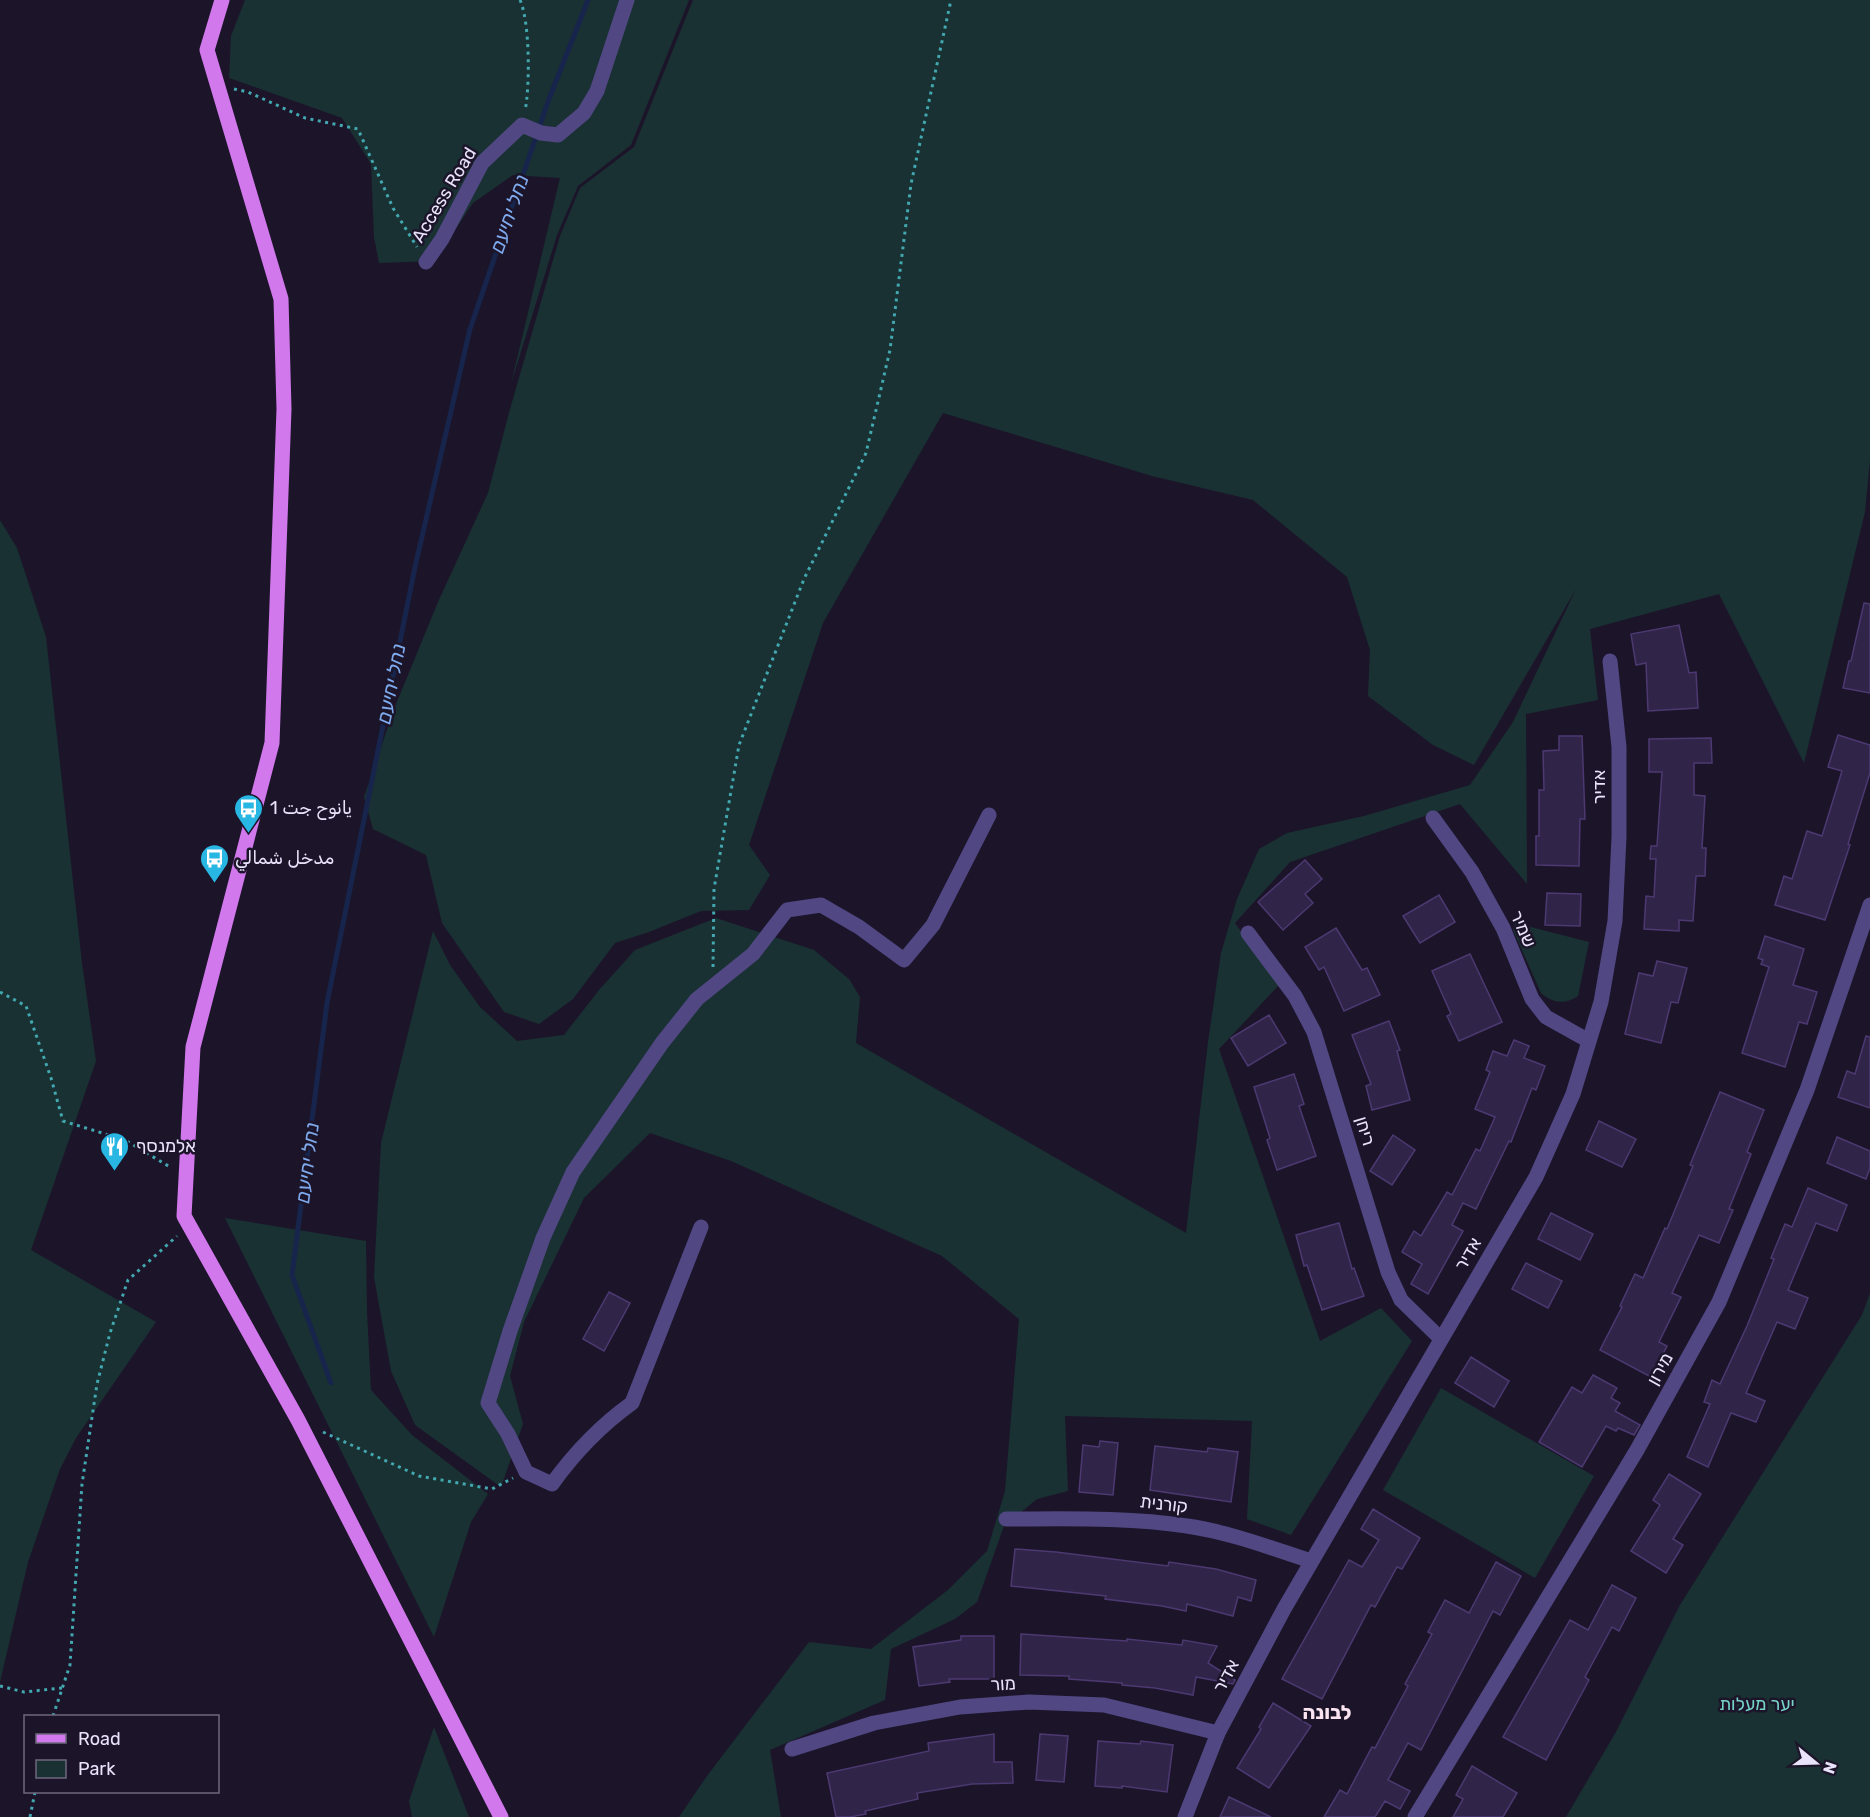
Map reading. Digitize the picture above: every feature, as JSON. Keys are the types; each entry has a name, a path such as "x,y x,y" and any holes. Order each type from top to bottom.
{"main road":[{"path":"222,0 207,50 281,299 284,409 272,743 193,1047 184,1216 298,1420 501,1817"}],"street":[{"path":"522,125 541,133 558,135 584,113 597,91 627,0"},
{"name":"Access Road","path":"426,262 442,239 482,164 522,125"},
{"name":"אדיר","path":"1185,1817 1218,1733 1284,1609 1536,1177 1573,1094 1600,1002 1615,921 1618,869 1619,747 1610,661"},
{"path":"701,1227 632,1403 608,1421 571,1457 552,1484 526,1473 508,1434 488,1403 510,1331 543,1238 573,1172 662,1043 697,999 753,954 787,910 821,905 859,927 904,960 933,925 989,815"},
{"name":"שמיר","path":"1433,818 1472,872 1503,928 1532,999 1546,1017 1589,1041"},
{"name":"מירון","path":"1415,1817 1637,1450 1719,1302 1807,1090 1870,905"},
{"name":"ריחן","path":"1248,933 1295,996 1314,1032 1388,1272 1401,1300 1441,1339"},
{"name":"קורנית","path":"1006,1519 1113,1518 1189,1526 1251,1541 1311,1562"},
{"name":"מור","path":"792,1749 874,1723 960,1707 1029,1702 1104,1705 1218,1733"}],"path":[{"path":"520,0 525,11 528,98 522,125"},
{"path":"712,986 714,889 740,745 804,579 866,453 890,350 910,184 951,0"},
{"path":"218,86 248,92 305,118 358,129 393,208 426,262"},
{"path":"0,992 27,1006 63,1121 125,1140 186,1177"},
{"path":"53,1715 70,1665 82,1484 97,1384 110,1333 128,1280 186,1228 184,1216"},
{"path":"298,1420 420,1476 492,1489 526,1473"},
{"path":"0,1686 24,1692 62,1688"},
{"path":"30,1817 35,1793"}],"green space":[{"path":"245,0 689,0 631,145 578,186 557,235 511,384 560,178 513,175 473,203 434,261 379,263 374,237 371,164 342,118 229,78 231,36"},
{"path":"693,0 1870,0 1870,460 1865,512 1804,763 1719,594 1590,629 1598,700 1526,714 1527,884 1460,804 1290,862 1235,923 1279,985 1219,1049 1320,1341 1381,1308 1412,1341 1291,1535 1247,1519 1252,1421 1065,1416 1068,1491 1037,1499 1004,1526 977,1602 955,1619 891,1649 885,1700 770,1750 781,1817 679,1817 707,1776 809,1642 871,1649 948,1590 987,1551 1005,1491 1019,1319 942,1256 731,1161 650,1133 584,1198 524,1322 510,1376 523,1424 501,1487 415,1425 391,1371 374,1277 381,1143 433,931 450,965 480,1007 517,1041 564,1035 599,990 635,950 716,918 814,950 849,979 860,997 856,1043 1186,1233 1208,1042 1221,953 1237,899 1259,849 1287,833 1364,816 1470,785 1513,722 1576,589 1474,765 1433,745 1368,696 1370,650 1347,577 1253,500 1152,476 943,413 823,623 749,845 770,875 749,910 701,911 615,943 573,999 539,1024 504,1012 442,923 426,855 373,829 364,797 394,709 438,602 488,493 560,236 580,188 634,147"},
{"path":"0,520 17,548 46,637 82,963 96,1061 31,1250 156,1322 76,1438 60,1469 28,1562 0,1682"},
{"path":"1515,923 1589,942 1578,996 1569,1001 1559,1002 1541,993 1513,930"},
{"path":"225,1218 366,1241 371,1390 412,1435 488,1494 471,1522 434,1637"},
{"name":"יער מעלות","path":"1870,1293 1870,1817 1566,1817 1616,1732 1680,1605 1862,1315"},
{"path":"1441,1388 1594,1476 1535,1578 1383,1490"},
{"path":"434,1727 469,1817 412,1817 409,1801"}],"building":[{"path":"1864,603 1870,604 1870,693 1843,688"},
{"path":"1679,625 1689,673 1696,672 1698,708 1648,711 1646,663 1636,665 1631,634"},
{"path":"1838,735 1870,745 1870,773 1848,844 1850,845 1825,920 1775,905 1784,876 1792,879 1807,831 1822,836 1842,771 1828,767"},
{"path":"1559,736 1582,736 1585,819 1580,819 1579,866 1536,865 1536,836 1539,836 1539,790 1544,790 1543,751 1559,750"},
{"path":"1711,738 1712,763 1694,763 1694,795 1705,796 1702,848 1706,848 1705,876 1696,876 1693,921 1679,920 1679,931 1644,929 1646,896 1654,897 1656,859 1650,859 1651,846 1657,846 1662,772 1649,772 1649,739"},
{"path":"1305,860 1322,879 1305,894 1313,903 1283,930 1258,902"},
{"path":"1547,893 1581,894 1580,926 1545,925"},
{"path":"1439,895 1455,922 1420,943 1403,916"},
{"path":"1336,928 1362,970 1367,968 1380,995 1344,1011 1324,967 1319,970 1305,947"},
{"path":"1765,936 1804,949 1793,985 1817,992 1807,1024 1799,1022 1785,1067 1742,1053 1769,967 1761,964 1763,960 1758,958"},
{"path":"1470,954 1502,1022 1459,1041 1447,1016 1451,1014 1432,971"},
{"path":"1657,961 1687,968 1678,1003 1671,1002 1661,1043 1625,1034 1639,973 1653,976"},
{"path":"1269,1015 1286,1043 1248,1066 1231,1038"},
{"path":"1389,1021 1400,1050 1397,1051 1410,1100 1372,1110 1366,1086 1371,1084 1352,1035"},
{"path":"1866,1036 1870,1037 1870,1108 1838,1097 1847,1071 1855,1074"},
{"path":"1514,1040 1529,1046 1524,1058 1545,1066 1536,1090 1532,1088 1511,1142 1509,1141 1476,1209 1463,1203 1452,1225 1463,1231 1428,1294 1411,1284 1422,1264 1402,1252 1414,1231 1421,1236 1447,1192 1452,1195 1476,1149 1480,1151 1495,1117 1475,1109 1490,1072 1486,1070 1493,1051 1507,1056"},
{"path":"1294,1074 1304,1104 1299,1106 1316,1156 1277,1170 1254,1087"},
{"path":"1720,1092 1764,1110 1747,1152 1751,1154 1729,1209 1733,1210 1719,1243 1699,1235 1672,1293 1681,1297 1659,1342 1667,1346 1651,1377 1600,1350 1622,1307 1620,1306 1635,1274 1643,1278 1665,1228 1667,1229"},
{"path":"1599,1121 1636,1139 1622,1167 1586,1150"},
{"path":"1393,1135 1415,1150 1392,1185 1370,1171"},
{"path":"1837,1137 1870,1151 1870,1168 1866,1179 1827,1163"},
{"path":"1808,1188 1847,1205 1837,1231 1816,1223 1788,1290 1808,1298 1795,1329 1777,1322 1746,1393 1765,1401 1756,1422 1731,1413 1708,1467 1687,1457 1710,1404 1704,1402 1712,1380 1720,1384 1747,1326 1774,1259 1771,1258 1785,1224 1792,1227"},
{"path":"1551,1213 1593,1234 1580,1260 1538,1239"},
{"path":"1339,1223 1352,1269 1354,1268 1364,1296 1322,1310 1307,1265 1304,1266 1296,1235"},
{"path":"1526,1263 1562,1281 1548,1308 1512,1289"},
{"path":"609,1292 630,1303 604,1351 583,1339"},
{"path":"1471,1357 1509,1381 1494,1407 1455,1383"},
{"path":"1593,1375 1617,1388 1611,1398 1620,1403 1615,1411 1640,1425 1634,1435 1606,1426 1582,1467 1539,1442 1572,1387 1582,1393"},
{"path":"1100,1441 1118,1443 1113,1495 1079,1492 1083,1445 1099,1447"},
{"path":"1155,1446 1207,1452 1208,1448 1238,1452 1231,1502 1150,1490"},
{"path":"1669,1474 1701,1494 1673,1539 1683,1545 1666,1573 1631,1551 1660,1505 1653,1500"},
{"path":"1373,1509 1420,1538 1402,1569 1397,1567 1375,1607 1371,1605 1322,1699 1282,1679 1349,1560 1362,1567 1379,1540 1361,1529"},
{"path":"1015,1549 1168,1566 1169,1562 1216,1569 1256,1580 1251,1601 1238,1597 1233,1616 1187,1604 1186,1611 1105,1599 1106,1596 1011,1586"},
{"path":"1496,1562 1521,1576 1500,1615 1493,1611 1421,1750 1408,1743 1388,1780 1410,1791 1400,1809 1385,1801 1375,1817 1324,1817 1340,1790 1347,1794 1372,1747 1375,1748 1408,1686 1405,1684 1432,1634 1428,1632 1445,1600 1469,1613"},
{"path":"1612,1585 1636,1598 1619,1631 1612,1627 1585,1677 1589,1680 1546,1760 1503,1737 1570,1620 1588,1630"},
{"path":"1021,1634 1127,1641 1127,1639 1182,1645 1183,1640 1217,1646 1208,1663 1235,1680 1233,1684 1196,1677 1193,1695 1122,1685 1122,1683 1069,1679 1069,1676 1020,1675"},
{"path":"961,1636 994,1636 994,1679 949,1679 950,1682 919,1686 913,1647 961,1640"},
{"path":"1273,1703 1311,1726 1269,1788 1237,1768 1261,1729 1259,1727"},
{"path":"994,1734 994,1762 1012,1762 1013,1783 972,1784 917,1793 918,1799 865,1811 866,1814 836,1817 827,1773 929,1751 928,1743"},
{"path":"1040,1734 1068,1736 1064,1782 1036,1780"},
{"path":"1098,1741 1140,1744 1141,1741 1173,1745 1167,1792 1122,1786 1122,1788 1095,1786"},
{"path":"1472,1766 1517,1793 1503,1817 1453,1817 1463,1799 1456,1795"},
{"path":"1229,1797 1271,1817 1220,1817"}],"waterway":[{"name":"נחל יחיעם","path":"331,1383 292,1275 327,1003 415,567 470,329 549,99 588,0"}],"place":[{"name":"يانوح جت 1","path":"249,834"},
{"name":"مدخل شمالي","path":"214,884"},
{"name":"אלמנסף","path":"115,1172"}],"district":[{"name":"לבונה","path":"1327,1712"}]}
